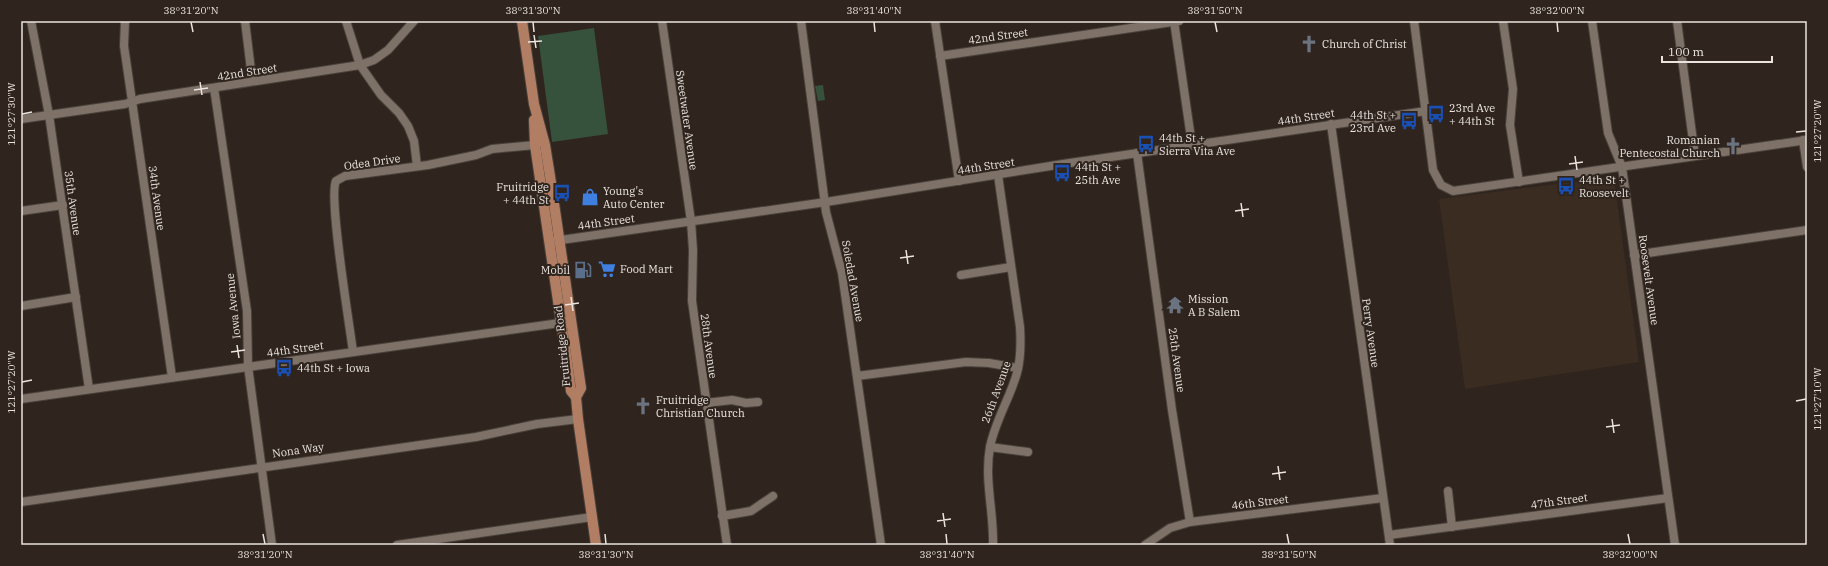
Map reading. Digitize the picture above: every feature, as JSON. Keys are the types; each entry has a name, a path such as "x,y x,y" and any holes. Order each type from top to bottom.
{"main road":[{"name":"Fruitridge Road","path":"522,21 534,104 545,145 572,322 581,388 576,397 578,419 596,545"},
{"name":"Fruitridge Road","path":"534,104 535,145 571,391 576,397"}],"street":[{"name":"35th Avenue","path":"31,21 49,115 89,389"},
{"name":"34th Avenue","path":"125,21 124,46 172,377"},
{"path":"245,21 254,81"},
{"path":"346,21 360,65 381,95 400,113 408,126 414,141 417,166"},
{"name":"42nd Street","path":"21,119 360,65 374,60 388,50 414,21"},
{"name":"Sweetwater Avenue","path":"662,21 691,222"},
{"name":"Soledad Avenue","path":"801,21 827,216 840,261 881,545"},
{"path":"935,21 959,181"},
{"name":"42nd Street","path":"940,56 1176,21"},
{"path":"1176,21 1192,145"},
{"path":"1414,21 1433,170 1441,186 1453,191 1805,140 1807,167"},
{"path":"1503,21 1513,89 1510,125 1519,182"},
{"name":"Roosevelt Avenue","path":"1592,21 1608,133 1622,167 1675,545"},
{"path":"1677,21 1695,156"},
{"name":"Iowa Avenue","path":"214,88 247,311 248,366 272,545"},
{"name":"44th Street","path":"549,242 826,202 1137,153 1426,111"},
{"name":"Perry Avenue","path":"1330,124 1390,545"},
{"name":"Odea Drive","path":"353,352 337,231 334,185 338,179 346,176 446,161 492,149 535,145"},
{"name":"25th Avenue","path":"1137,153 1172,410 1190,522"},
{"name":"26th Avenue","path":"993,545 988,474 990,447 994,431 1018,368 1021,337 998,175"},
{"path":"21,211 63,205"},
{"name":"28th Avenue","path":"691,222 693,250 692,301 727,545"},
{"path":"1634,255 1807,230"},
{"path":"961,275 1011,267"},
{"path":"21,306 76,297"},
{"name":"44th Street","path":"21,399 248,366 572,322"},
{"path":"857,376 966,362 989,363 1018,368"},
{"path":"706,403 732,400 746,403 758,402"},
{"name":"Nona Way","path":"21,502 261,466 476,437 537,424 578,419"},
{"path":"990,447 1028,452"},
{"path":"1448,491 1452,527"},
{"path":"722,516 751,510 773,496"},
{"name":"46th Street","path":"1146,545 1170,528 1190,522 1383,498"},
{"name":"47th Street","path":"1389,535 1668,498"},
{"path":"397,545 592,517"}],"shaded area":[{"path":"1611,177 1614,179 1639,362 1465,389 1439,199"}],"green space":[{"path":"594,28 608,134 552,142 538,36"},
{"path":"823,85 825,100 818,101 815,86"}],"place":[{"name":"Church of Christ","path":"1309,44"},
{"name":"23rd Ave + 44th St","path":"1436,114"},
{"name":"44th St + 23rd Ave","path":"1409,121"},
{"name":"44th St + Sierra Vita Ave","path":"1146,144"},
{"name":"Romanian Pentecostal Church","path":"1733,146"},
{"name":"44th St + 25th Ave","path":"1062,173"},
{"name":"44th St + Roosevelt","path":"1566,186"},
{"name":"Fruitridge + 44th St","path":"562,193"},
{"name":"Young's Auto Center","path":"590,197"},
{"name":"Food Mart","path":"607,269"},
{"name":"Mobil","path":"583,270"},
{"name":"Mission A B Salem","path":"1175,305"},
{"name":"44th St + Iowa","path":"284,368"},
{"name":"Fruitridge Christian Church","path":"643,406"}]}
